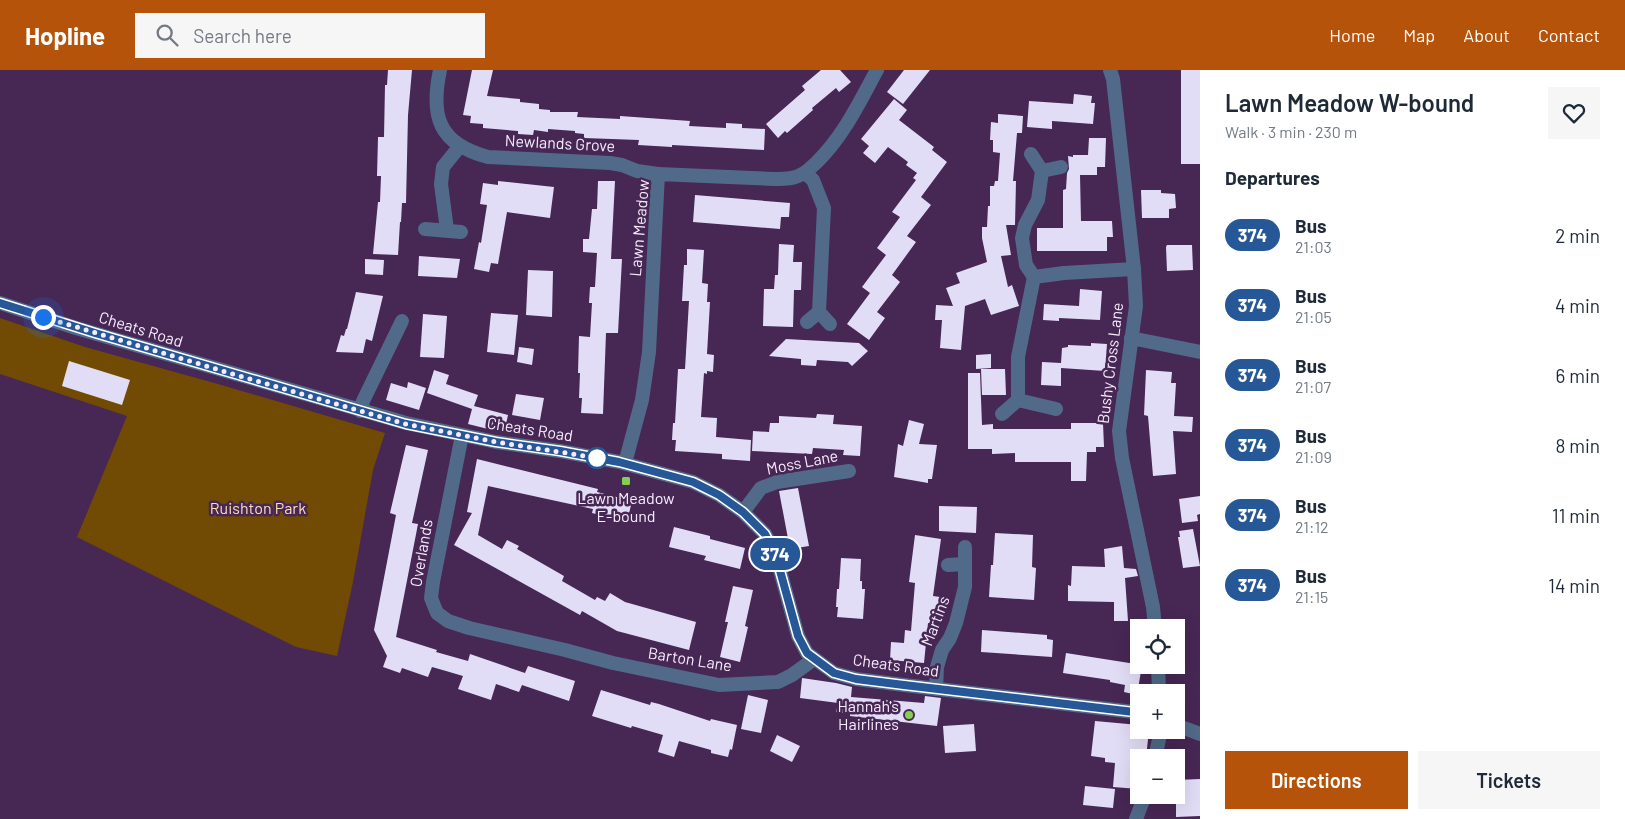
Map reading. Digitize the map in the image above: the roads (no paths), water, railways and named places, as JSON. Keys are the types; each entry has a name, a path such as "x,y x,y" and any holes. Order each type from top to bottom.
{"street":[{"name":"Newlands Grove","path":"440,70 435,107 440,124 460,146 471,152 488,157 610,162 637,171 658,174"},
{"name":"Lawn Meadow","path":"625,463 642,400 649,352 658,174 774,179 792,178 805,173 826,154 840,136 877,70"},
{"name":"Bushy Cross Lane","path":"1110,70 1113,79 1134,269 1136,306 1119,431 1122,458 1154,619"},
{"path":"447,230 442,184 443,167 460,146"},
{"path":"1002,414 1018,400 1018,357 1034,278 1026,264 1022,238 1025,225 1038,200 1042,171 1031,154"},
{"path":"1042,171 1061,167"},
{"path":"805,173 813,180 824,208 819,312 830,324"},
{"path":"425,229 462,232"},
{"path":"1034,278 1064,273 1134,269"},
{"name":"Cheats Road","path":"0,303 76,328 406,424 625,463 693,482 719,495 743,512 765,534 776,556 798,636 807,653 834,673 856,679 1130,712"},
{"path":"807,322 819,312"},
{"path":"360,411 363,401 402,321"},
{"path":"1131,338 1200,352"},
{"path":"1018,400 1056,409"},
{"name":"Overlands","path":"462,435 433,582 431,598 437,613 448,621 468,628 614,663"},
{"name":"Moss Lane","path":"743,512 761,488 777,482 849,471"},
{"name":"Martins","path":"936,689 937,667 942,650 950,638 965,587 965,547"},
{"path":"948,565 965,564"},
{"name":"Barton Lane","path":"614,663 719,685 778,682 792,675 814,659"},
{"path":"1185,728 1200,734"},
{"path":"1136,819 1142,804"}],"place":[{"name":"Lawn Meadow E-bound","path":"626,481"},
{"name":"Hannah's Hairlines","path":"909,715"}],"park label":[{"name":"Ruishton Park","path":"258,508"}]}
